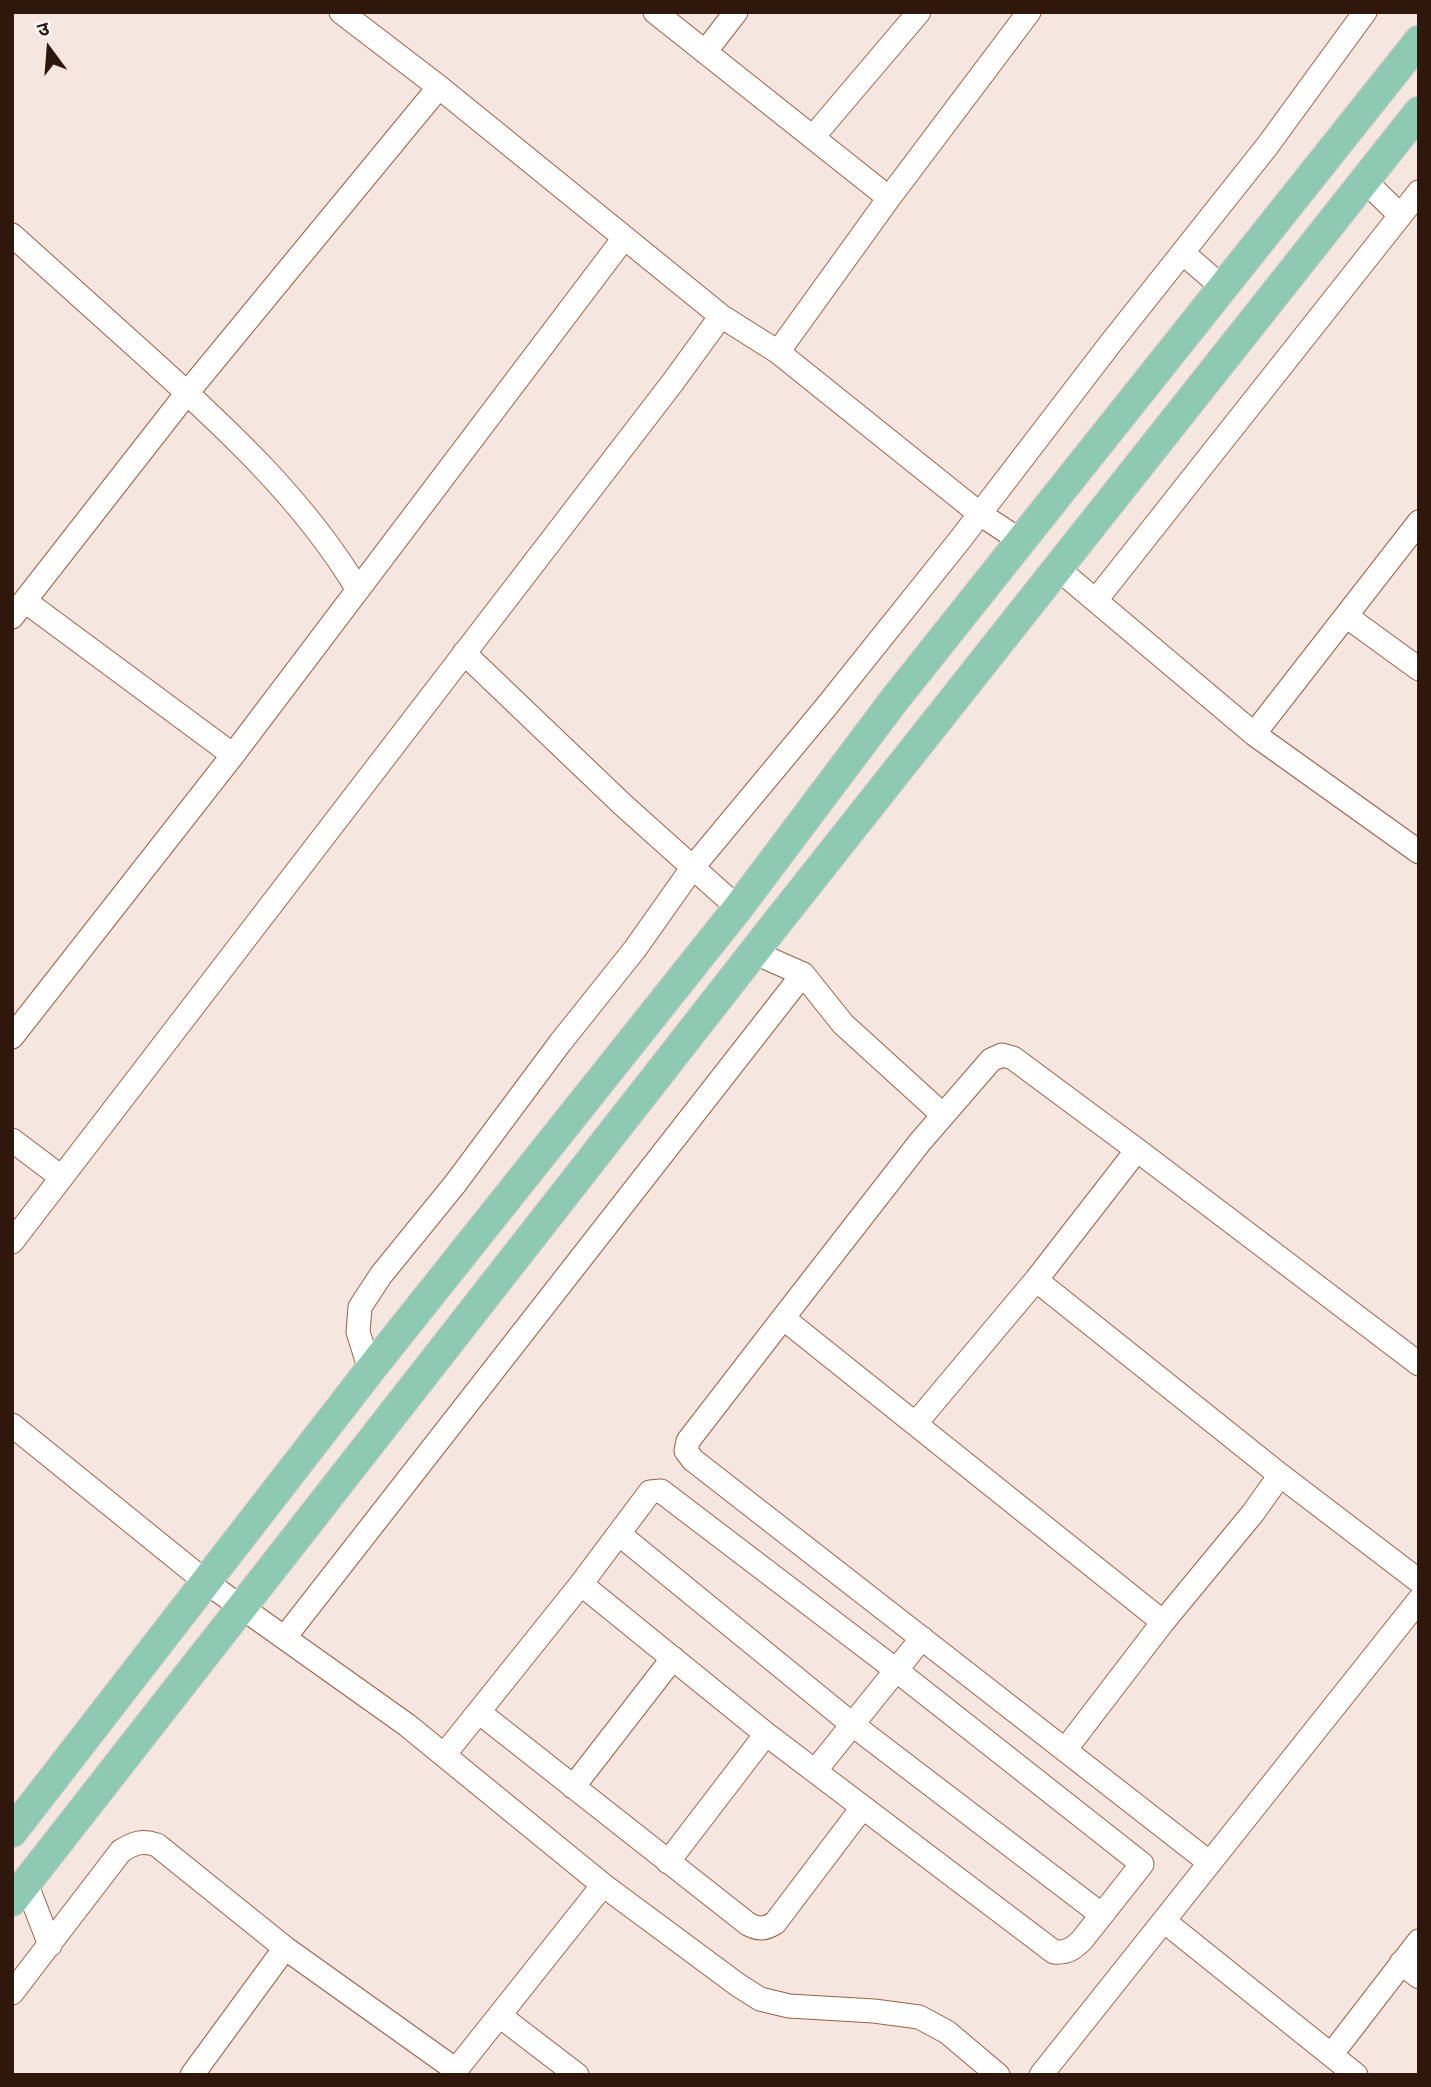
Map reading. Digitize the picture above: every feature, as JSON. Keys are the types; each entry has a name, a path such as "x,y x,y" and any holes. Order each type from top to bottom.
{"main road":[{"path":"12,1832 370,1370 738,908 895,699 1419,41"},
{"path":"19,1892 753,952 1419,112"},
{"path":"1222,287 1260,312"},
{"path":"1021,541 1057,568"}],"street":[{"path":"341,12 439,87 721,316 778,352 980,514 1021,541"},
{"path":"655,12 889,198"},
{"path":"705,52 736,12"},
{"path":"813,137 919,12"},
{"path":"778,352 889,198 1029,12"},
{"path":"370,1370 358,1332 360,1307 381,1275 455,1184 560,1043 635,949 693,867 826,707 980,514 1110,344 1268,145 1365,12"},
{"path":"233,755 19,609 187,393 439,87"},
{"path":"1365,181 1400,215"},
{"path":"1096,600 1419,192"},
{"path":"12,235 238,441 311,521 341,561 358,590"},
{"path":"12,1037 233,755 624,239"},
{"path":"1183,253 1222,287"},
{"path":"12,1242 721,316"},
{"path":"1254,734 1419,522"},
{"path":"1057,568 1254,734 1419,852"},
{"path":"1346,616 1419,669"},
{"path":"464,653 622,804 738,908"},
{"path":"753,952 803,974 843,1024 943,1115"},
{"path":"285,1637 803,974"},
{"path":"1210,1863 693,1460 686,1451 688,1441 943,1115 990,1060 1002,1055 1013,1058 1419,1364"},
{"path":"12,1140 61,1177"},
{"path":"916,1423 1036,1280 1137,1150"},
{"path":"1036,1280 1280,1475 1419,1581"},
{"path":"783,1318 1163,1622"},
{"path":"12,1425 206,1582 407,1725 603,1885 713,1969 760,1998 789,2006 874,2011 919,2017 947,2032 998,2075"},
{"path":"1065,1750 1163,1622 1253,1513 1280,1475"},
{"path":"444,1755 581,1584 642,1499 649,1492 661,1491 896,1670 1142,1864 1073,1949 1054,1952 766,1734 581,1584"},
{"path":"619,1534 853,1725 1102,1915"},
{"path":"1041,2075 1419,1600"},
{"path":"815,1771 922,1638"},
{"path":"573,1787 673,1658"},
{"path":"480,1713 668,1862 748,1924 757,1928 766,1928 775,1923 862,1808"},
{"path":"668,1862 766,1734"},
{"path":"12,1993 121,1851 133,1843 145,1841 157,1844 285,1948 454,2073 603,1885"},
{"path":"19,1892 50,1945"},
{"path":"1164,1920 1356,2075"},
{"path":"1331,2055 1410,1970 1419,1941"},
{"path":"192,2075 285,1948"},
{"path":"500,2015 576,2075"}]}
